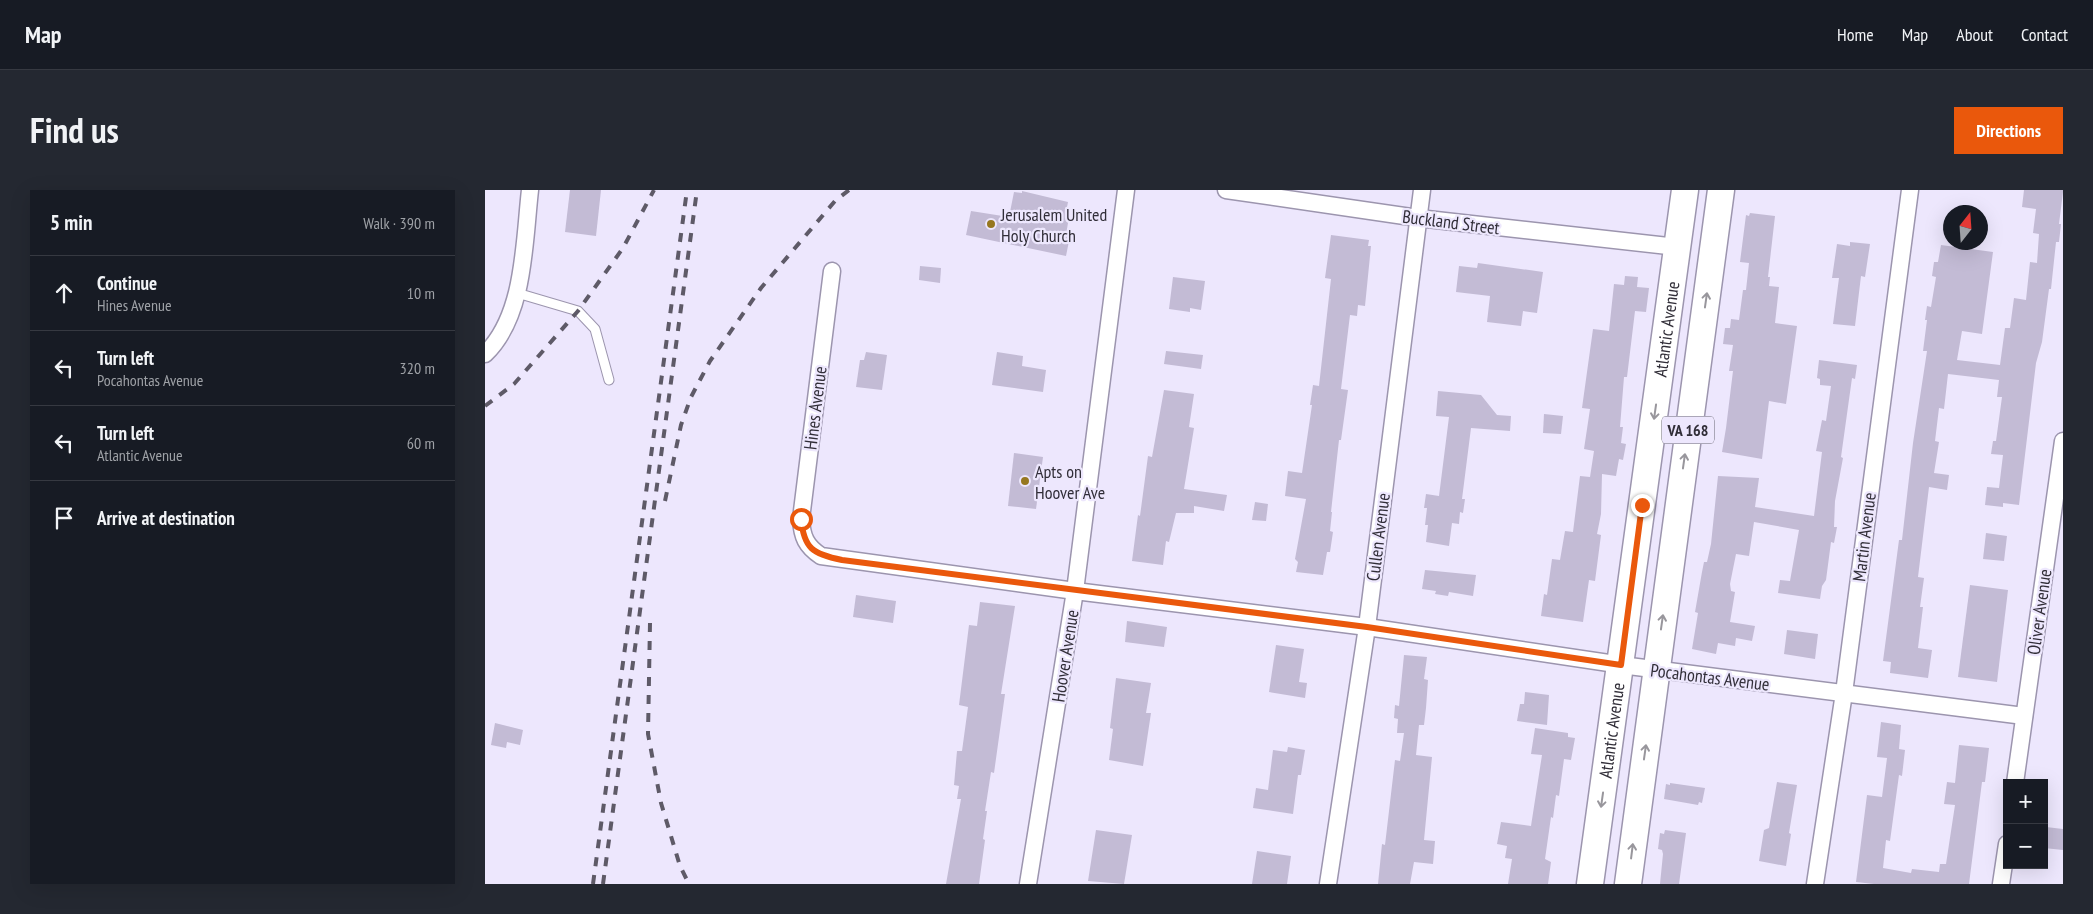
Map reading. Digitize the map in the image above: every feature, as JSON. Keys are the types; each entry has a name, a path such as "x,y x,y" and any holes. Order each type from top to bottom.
{"main road":[{"name":"Atlantic Avenue","path":"1591,884 1685,190"},
{"name":"Atlantic Avenue","path":"1628,884 1721,190"}],"street":[{"path":"485,354 506,324 517,293 530,190"},
{"name":"Hoover Avenue","path":"1028,884 1075,591 1126,190"},
{"name":"Buckland Street","path":"1226,190 1418,218 1677,247"},
{"name":"Cullen Avenue","path":"1328,884 1367,627 1422,190"},
{"name":"Martin Avenue","path":"1815,884 1844,693 1909,190"},
{"name":"Hines Avenue","path":"806,544 802,534 801,519 832,271"},
{"name":"Oliver Avenue","path":"2016,779 2063,442"},
{"name":"Pocahontas Avenue","path":"806,544 821,556 842,560 1367,627 1656,670 2024,716"},
{"path":"2001,884 2003,869"}],"lane":[{"path":"517,293 578,311 595,329 609,380"}],"building":[{"path":"570,190 601,190 596,236 565,232"},
{"path":"2024,190 2063,190 2059,242 2056,242 2051,289 2049,289 2042,342 2036,363 2019,505 2003,503 2003,507 1985,505 1987,487 1999,488 2003,455 1991,454 1993,441 1996,441 2002,397 1997,397 1999,380 1948,374 1944,409 1939,408 1935,441 1939,442 1934,473 1949,475 1947,490 1929,487 1918,577 1924,578 1920,607 1923,607 1918,648 1932,650 1928,678 1890,673 1891,662 1883,661 1899,540 1902,540 1913,443 1927,351 1923,351 1927,320 1925,320 1927,306 1931,307 1936,277 1932,276 1934,262 1938,262 1941,245 1943,245 1943,250 1993,252 1982,334 1962,331 1957,360 2000,365 2005,328 2010,328 2014,298 2026,300 2030,262 2037,263 2039,234 2033,233 2036,209 2022,207"},
{"name":"Jerusalem United Holy Church","path":"1022,191 1068,202 1067,207 1070,211 1066,235 1070,236 1066,256 966,235 971,211 1009,217 1014,192 1022,193"},
{"path":"1750,213 1775,216 1768,277 1770,277 1769,286 1779,287 1775,323 1797,326 1786,404 1769,401 1762,459 1722,452 1733,371 1729,371 1733,345 1723,344 1725,328 1730,328 1731,319 1739,320 1743,290 1746,290 1749,263 1740,262 1746,215 1749,216"},
{"path":"1331,235 1369,240 1368,246 1371,246 1365,306 1358,305 1357,316 1350,315 1341,389 1348,390 1341,440 1339,440 1331,512 1330,531 1333,532 1330,552 1327,552 1323,575 1296,572 1298,562 1295,559 1306,499 1285,496 1288,471 1302,473 1313,385 1319,386 1331,279 1325,278"},
{"path":"1850,242 1870,244 1865,277 1861,276 1855,326 1833,324 1839,278 1832,278 1837,244 1850,246"},
{"path":"1478,263 1543,272 1537,313 1523,311 1521,326 1487,322 1490,296 1456,292 1459,266 1477,268"},
{"path":"920,266 941,268 940,283 919,280"},
{"path":"1625,276 1638,277 1637,287 1649,288 1646,312 1635,311 1627,377 1624,377 1620,427 1623,427 1621,443 1626,444 1623,460 1619,459 1616,476 1602,474 1601,514 1597,534 1601,535 1595,581 1589,580 1583,622 1541,616 1544,594 1547,595 1552,559 1560,560 1565,531 1573,532 1580,476 1590,477 1594,451 1584,449 1590,409 1582,408 1593,329 1609,331 1614,284 1624,285"},
{"path":"1173,277 1205,281 1201,310 1190,308 1190,312 1169,309"},
{"path":"1166,351 1203,355 1201,369 1164,364"},
{"path":"866,352 887,355 882,390 856,387 860,360 864,360"},
{"path":"997,352 1023,356 1022,366 1046,370 1043,392 992,385"},
{"path":"1819,360 1857,365 1855,379 1852,378 1841,457 1843,458 1835,501 1834,527 1837,527 1834,543 1831,542 1826,580 1822,586 1820,599 1778,593 1780,580 1790,581 1799,530 1754,522 1749,556 1736,554 1730,584 1731,591 1735,592 1730,622 1755,626 1752,641 1736,638 1735,646 1718,643 1716,654 1692,649 1698,613 1695,612 1702,572 1704,562 1707,562 1711,544 1718,476 1759,478 1755,507 1814,516 1822,452 1816,451 1822,420 1826,421 1831,386 1820,385 1820,379 1817,378"},
{"path":"1164,390 1194,394 1189,427 1194,428 1184,489 1227,495 1224,511 1194,506 1194,513 1176,513 1169,542 1166,541 1163,565 1132,561 1148,456 1152,457"},
{"path":"1438,391 1481,395 1497,415 1511,416 1510,431 1471,428 1462,499 1465,499 1463,513 1460,512 1459,524 1452,523 1449,546 1426,542 1427,508 1424,508 1426,494 1439,496 1449,417 1436,416"},
{"path":"1544,414 1563,416 1561,434 1543,433"},
{"name":"Apts on Hoover Ave","path":"1014,453 1043,457 1036,509 1008,506"},
{"path":"1255,502 1268,504 1266,521 1252,520"},
{"path":"1986,533 2007,536 2004,561 1983,559"},
{"path":"1425,570 1476,575 1473,596 1449,592 1448,596 1435,594 1436,591 1422,589"},
{"path":"1970,585 2008,590 1997,682 1958,677"},
{"path":"856,595 896,601 893,623 853,617"},
{"path":"980,602 1015,606 1001,694 1005,694 994,773 991,772 985,811 987,811 983,839 985,840 979,884 946,884 961,799 957,799 959,786 954,785 957,751 962,751 968,707 959,705 969,625 977,626"},
{"path":"1127,621 1167,627 1164,647 1125,642"},
{"path":"1787,630 1818,634 1815,659 1784,654"},
{"path":"1276,645 1304,649 1299,682 1307,683 1305,698 1269,692"},
{"path":"1404,655 1427,657 1424,679 1428,680 1426,708 1424,725 1419,725 1416,755 1432,757 1424,840 1435,841 1433,864 1414,862 1410,884 1378,884 1382,844 1385,845 1395,760 1400,761 1404,733 1397,733 1398,719 1394,718 1395,705 1399,706"},
{"path":"1116,678 1151,683 1146,713 1151,713 1143,766 1109,760 1113,729 1110,728"},
{"path":"1525,692 1549,695 1547,725 1517,721 1520,704 1524,704"},
{"path":"1881,722 1901,725 1899,749 1905,750 1902,776 1899,775 1890,841 1886,840 1883,868 1911,873 1912,869 1939,872 1940,864 1946,864 1955,805 1944,804 1947,782 1955,783 1959,745 1989,748 1985,782 1982,782 1969,884 1874,884 1856,882 1867,795 1882,797 1887,758 1877,757"},
{"path":"495,723 523,730 520,745 507,742 506,748 491,745"},
{"path":"1535,728 1568,733 1568,737 1575,738 1571,760 1564,759 1559,796 1556,795 1553,818 1551,817 1545,859 1551,862 1548,884 1508,884 1512,859 1505,858 1507,846 1497,844 1501,822 1531,826 1542,755 1531,754"},
{"path":"1288,747 1305,750 1301,775 1298,775 1293,814 1253,808 1256,788 1268,790 1273,750 1287,752"},
{"path":"1777,782 1797,785 1786,866 1759,861 1764,830 1769,828"},
{"path":"1670,783 1705,788 1702,803 1699,802 1698,805 1664,799 1666,784 1670,785"},
{"path":"2048,827 2063,829 2063,850 2048,848"},
{"path":"1096,830 1132,835 1124,884 1088,881"},
{"path":"1665,830 1686,833 1679,884 1660,884 1663,854 1662,850 1658,849 1660,833 1664,834"},
{"path":"1257,851 1291,856 1287,884 1252,884"}],"railway":[{"path":"485,406 514,384 578,311 623,248 654,190"},
{"path":"593,884 687,190"},
{"path":"603,884 697,190"},
{"path":"665,501 681,425 691,397 710,361 761,288 835,201 849,190"},
{"path":"650,623 648,734 661,803 680,866 689,884"}],"place":[{"name":"Jerusalem United Holy Church","path":"991,224"},
{"name":"Apts on Hoover Ave","path":"1025,481"}],"route":[{"path":"801,519 802,534 806,544 821,556 842,560 1367,627 1621,665 1642,505"}]}
